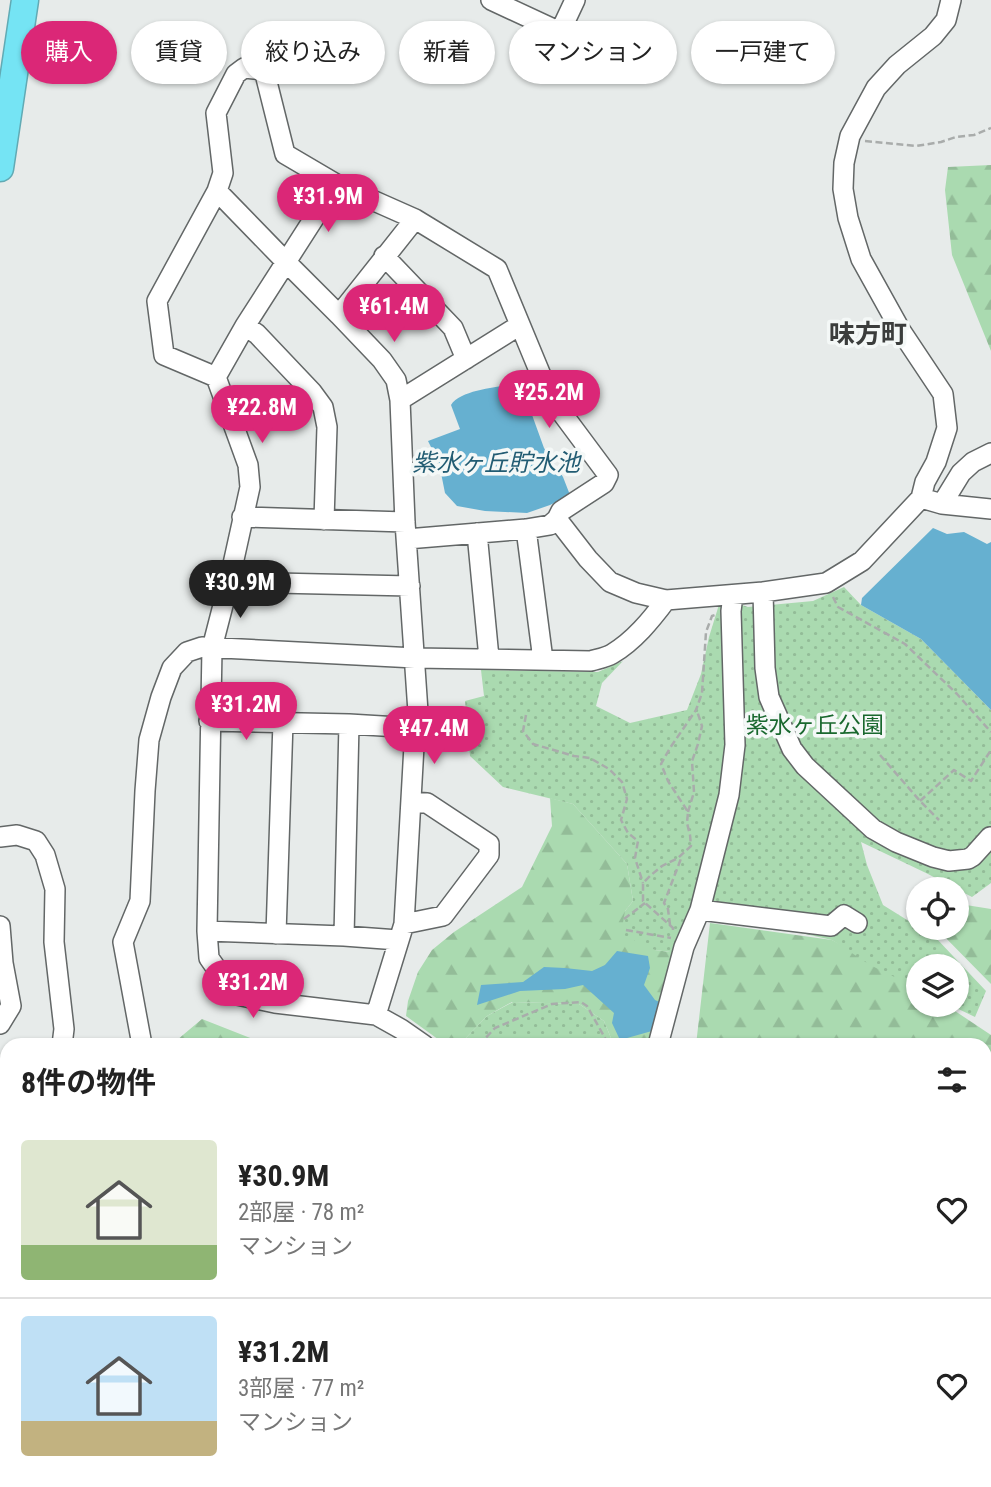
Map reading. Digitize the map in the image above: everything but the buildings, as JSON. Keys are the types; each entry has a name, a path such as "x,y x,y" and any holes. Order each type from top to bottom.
{"highway":[{"path":"0,168 8,62 25,0"}],"street":[{"path":"491,0 560,32 575,0"},
{"path":"557,519 610,582 636,593 667,600 732,603 763,592 826,583 862,561 921,498 947,428 943,394 901,331 861,259 848,218 843,190 844,163 850,136 876,88 897,65 933,36 946,20 951,0"},
{"path":"242,517 324,520 406,530 477,533 526,529 550,525 561,511 604,482 608,475 550,397 497,269 415,219 336,184 285,154 264,70 244,68 236,74 215,113 223,173 217,191 157,301 164,355 216,377 248,465 250,487 242,517 229,582 212,648 206,931 209,958 237,995 275,1003 376,1015 414,1038"},
{"path":"216,377 245,326 336,184"},
{"path":"217,191 383,360 396,380 400,400 418,712 401,932 376,1015"},
{"path":"339,314 415,219"},
{"path":"384,256 453,328 466,359"},
{"path":"400,400 520,325"},
{"path":"245,326 257,334 323,407 327,427 324,520"},
{"path":"942,504 961,472 973,462 991,454"},
{"path":"921,498 942,504 991,509"},
{"path":"526,529 543,660"},
{"path":"477,533 489,658"},
{"path":"229,582 410,586"},
{"path":"763,592 765,668 769,697 792,749 805,766 873,829 933,857 949,862 968,859 974,856 990,837"},
{"path":"141,1038 123,942 140,901 149,740 172,668 187,652 202,647 591,662 611,655 644,628 667,600"},
{"path":"660,1038 684,947 700,910 729,795 734,745 732,603"},
{"path":"209,721 415,728"},
{"path":"276,934 283,722"},
{"path":"344,936 349,724"},
{"path":"206,931 344,936 401,932 443,916 489,855 489,844 428,803 412,802"},
{"path":"0,837 17,835 36,841 45,855 55,889 54,942 63,1038"},
{"path":"700,910 831,926 844,915 857,923"},
{"path":"0,926 3,962 12,1006 0,1024"}],"path":[{"path":"850,136 868,142 916,146 974,135 991,128"},
{"path":"826,583 838,607 905,644 957,694 991,732"},
{"path":"688,812 668,781 661,764 696,710 702,693 705,632 712,616 732,603"},
{"path":"643,883 691,846 687,823 694,792 692,761 702,726 696,710"},
{"path":"526,715 523,731 533,744 590,758 622,782 627,799 621,820 628,833 638,841 635,858 643,883 643,901 673,928 674,939 626,930"},
{"path":"920,801 954,770 971,781 991,750"},
{"path":"880,755 939,820"},
{"path":"670,925 668,909 664,903 682,854"},
{"path":"624,919 645,903"},
{"path":"486,1038 495,1028 552,1004 581,1002 587,1006 605,1038"}],"green space":[{"path":"991,165 991,351 952,255 945,190 948,167"},
{"name":"紫水ヶ丘公園","path":"844,587 861,605 921,639 991,710 991,883 972,897 969,895 969,877 934,877 861,842 883,905 906,919 906,940 938,940 951,954 906,954 906,983 870,965 832,940 688,911 662,1038 651,1038 659,1029 670,952 655,950 621,934 625,911 633,901 627,864 573,804 503,787 470,756 465,701 484,696 481,670 598,672 623,661 602,683 596,706 630,723 687,710 701,674 721,598 748,607 813,601"},
{"path":"550,798 573,804 627,864 633,901 625,911 655,950 670,952 659,1029 651,1038 611,1038 604,1021 579,1004 512,1002 487,1016 466,1038 436,1038 406,1016 418,972 432,950 454,932 522,887 552,826"},
{"path":"969,905 991,909 991,984 969,962 969,954 962,954 948,940 969,940"},
{"path":"710,923 832,940 906,981 906,1017 964,1017 991,1035 991,1038 697,1038"},
{"name":"紫水ヶ丘公園","path":"969,973 986,991 975,1017 969,1014"},
{"name":"紫水ヶ丘公園","path":"513,1002 579,1004 604,1021 611,1038 466,1038 487,1016"},
{"path":"202,1019 250,1038 179,1038"}],"water":[{"name":"紫水ヶ丘貯水池","path":"513,384 527,401 544,448 563,477 570,495 527,513 485,511 457,506 445,493 439,463 428,441 460,429 451,405 456,400 479,390"},
{"path":"933,528 947,534 964,532 987,544 991,542 991,710 921,639 861,605 862,598"},
{"path":"617,951 648,956 650,968 644,985 655,1000 664,1004 659,1029 619,1038 612,1023 614,1013 583,985 565,989 520,991 477,1005 481,985 523,982 544,967 592,971 605,965"}],"district":[{"name":"味方町","path":"868,334"}]}
